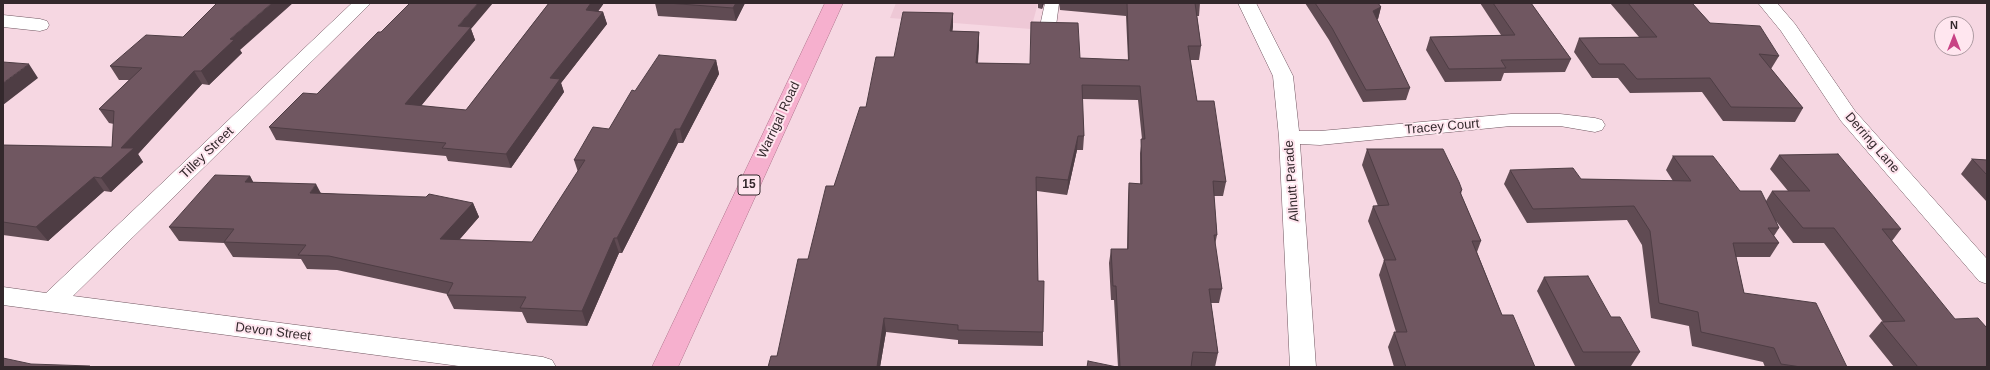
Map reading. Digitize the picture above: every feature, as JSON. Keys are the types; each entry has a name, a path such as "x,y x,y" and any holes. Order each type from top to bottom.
{"highway":[{"name":"Warrigal Road","path":"665,367 834,3"}],"street":[{"name":"Tilley Street","path":"51,302 362,3"},
{"name":"Allnutt Parade","path":"1247,3 1283,76 1289,137 1303,367"},
{"name":"Derring Lane","path":"1767,3 1788,28 1848,116 1987,274"},
{"path":"3,21 40,25"},
{"name":"Tracey Court","path":"1289,137 1320,138 1511,120 1560,120 1595,125"},
{"name":"Devon Street","path":"3,296 543,367"}],"lane":[{"path":"1048,26 1052,3"}],"shaded area":[{"path":"896,3 1038,3 1031,29 890,18"}],"building":[{"path":"217,3 272,3 230,39 234,40 201,71 194,71 121,148 134,148 101,178 94,177 36,227 3,222 3,145 112,147 114,111 99,109 142,68 110,66 146,35 183,37"},
{"path":"410,3 478,3 458,26 471,27 405,104 466,110 549,3 591,3 586,10 603,12 550,78 560,79 506,154 442,148 446,143 269,127 303,93 317,94 378,32 381,32"},
{"path":"667,3 736,3 733,8"},
{"path":"1127,3 1195,3 1201,46 1188,46 1197,101 1214,101 1226,182 1213,181 1217,235 1214,235 1222,289 1209,289 1218,353 1193,352 1191,367 1120,367 1116,286 1113,286 1111,249 1128,249 1129,183 1142,184 1141,139 1145,139 1140,86 1082,85 1084,136 1078,136 1068,180 1036,177 1038,281 1044,281 1043,332 958,330 958,325 884,318 877,367 768,367 771,356 777,356 798,259 808,259 826,186 834,186 860,107 866,107 876,57 894,57 903,12 953,13 950,31 979,32 976,63 1030,64 1031,22 1078,23 1080,58 1129,60"},
{"path":"1315,3 1378,3 1381,7 1373,11 1410,88 1366,90 1332,28"},
{"path":"1493,3 1531,3 1571,59 1501,60 1506,68 1449,69 1430,37 1515,35"},
{"path":"1628,3 1692,3 1710,23 1760,26 1779,56 1759,54 1803,108 1731,107 1710,78 1637,79 1624,64 1599,64 1579,38 1657,37"},
{"path":"659,55 716,60 680,129 675,129 617,238 614,238 582,311 520,308 526,297 447,295 453,283 329,256 298,255 306,245 224,242 234,229 169,227 215,175 250,176 245,182 316,184 310,193 426,197 429,194 473,203 440,239 532,242 585,160 574,160 593,127 609,129 632,90 635,91"},
{"path":"3,62 29,64 3,83"},
{"path":"1367,149 1443,149 1459,182 1462,190 1460,192 1481,241 1472,241 1502,315 1513,315 1535,367 1406,367 1394,332 1407,332 1384,260 1396,260 1373,206 1389,205"},
{"path":"1838,154 1901,229 1882,229 1955,319 1978,318 1987,328 1987,367 1918,367 1881,322 1905,321 1834,228 1803,228 1772,191 1810,191 1779,155"},
{"path":"1673,156 1713,156 1740,191 1761,191 1779,228 1768,228 1779,243 1733,243 1744,293 1816,303 1847,367 1801,367 1781,364 1774,348 1701,332 1698,312 1659,303 1650,231 1634,206 1533,209 1510,170 1573,168 1581,179 1691,181"},
{"path":"1972,159 1987,160 1987,175"},
{"path":"1588,276 1611,317 1620,317 1640,352 1583,352 1544,277"},
{"path":"3,358 31,364 90,366 3,367"},
{"path":"1088,361 1117,367 1087,367"}]}
